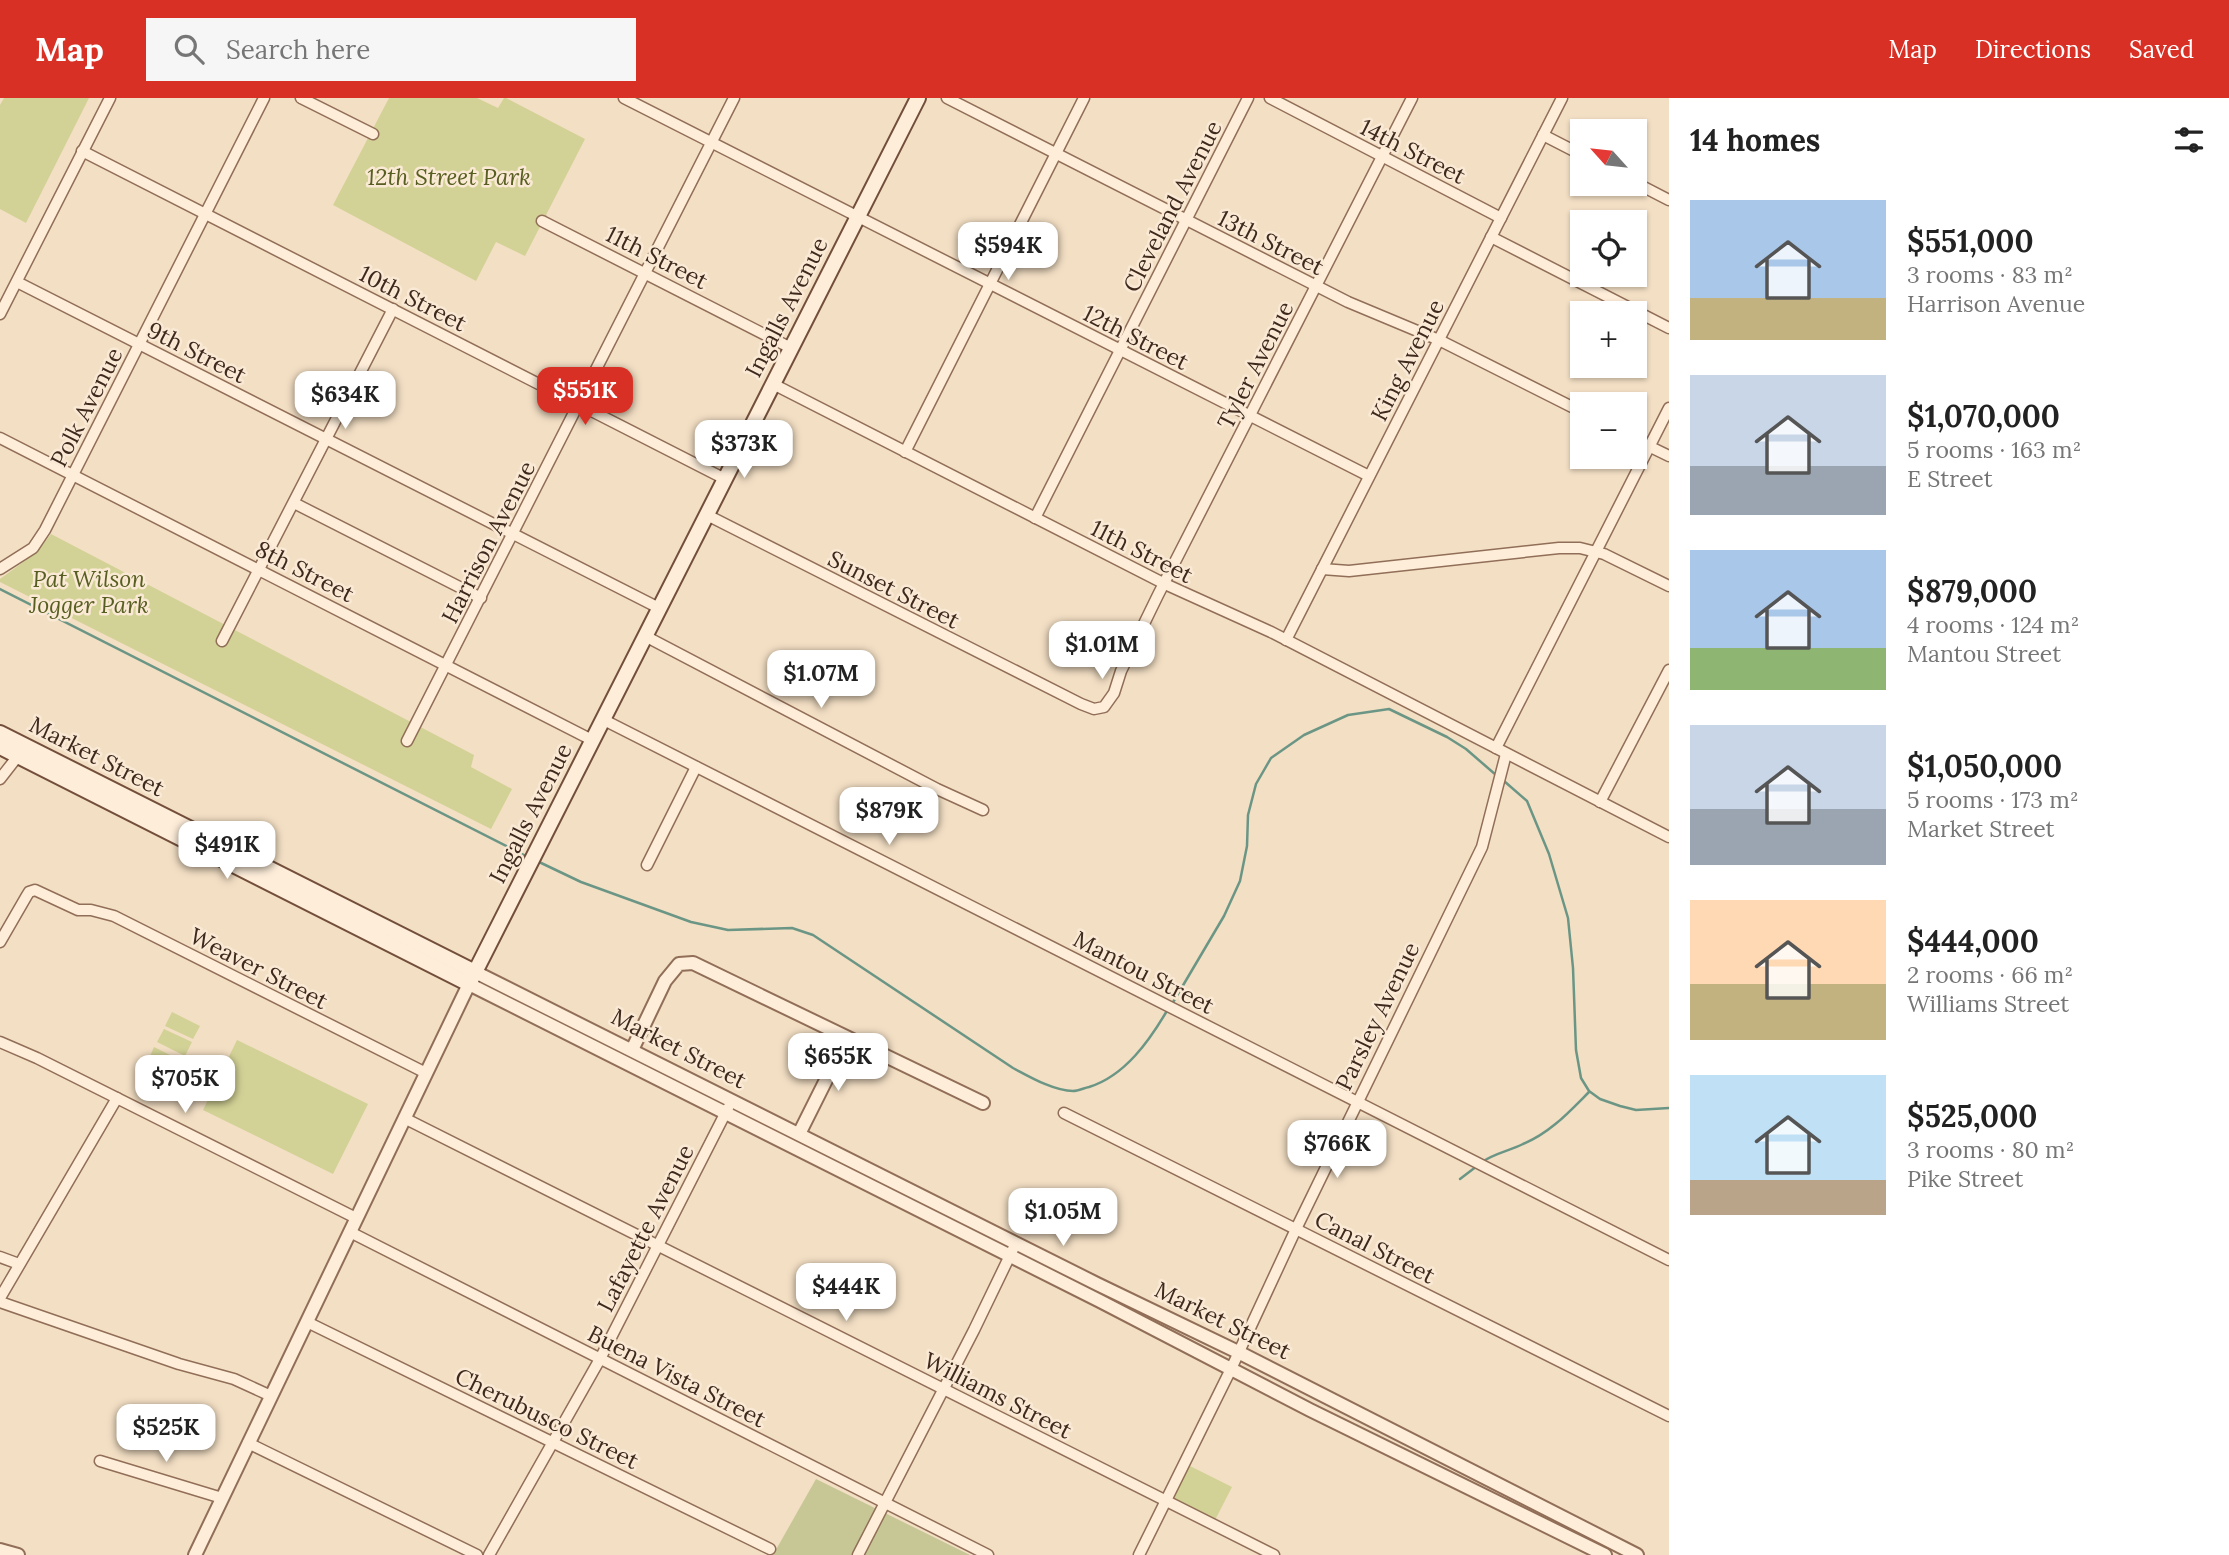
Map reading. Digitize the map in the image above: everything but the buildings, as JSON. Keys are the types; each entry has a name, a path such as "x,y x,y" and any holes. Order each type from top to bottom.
{"main road":[{"name":"Ingalls Avenue","path":"472,977 918,98"},
{"name":"Market Street","path":"0,733 22,751 472,977"},
{"name":"Market Street","path":"0,747 22,751"}],"street":[{"path":"0,314 110,98"},
{"name":"Polk Avenue","path":"0,569 23,556 38,541 264,98"},
{"path":"301,98 373,134"},
{"name":"12th Street","path":"624,98 1369,476"},
{"name":"Harrison Avenue","path":"407,741 734,98"},
{"name":"13th Street","path":"947,98 1317,287 1389,321 1439,340 1570,406"},
{"path":"905,452 1084,98"},
{"name":"Cleveland Avenue","path":"1035,518 1248,98"},
{"name":"14th Street","path":"1270,98 1501,218"},
{"name":"Tyler Avenue","path":"1131,649 1412,98"},
{"name":"King Avenue","path":"1286,640 1562,98"},
{"path":"1543,135 1570,149"},
{"name":"10th Street","path":"82,151 725,479"},
{"path":"1647,189 1669,200"},
{"name":"11th Street","path":"542,221 791,348"},
{"path":"1491,237 1669,328"},
{"name":"9th Street","path":"17,282 659,608"},
{"path":"222,641 393,309"},
{"name":"11th Street","path":"773,384 1165,584 1286,640 1397,703 1506,754"},
{"path":"1496,748 1669,408"},
{"name":"8th Street","path":"0,438 592,740"},
{"path":"1647,446 1669,456"},
{"path":"294,503 481,598"},
{"name":"Sunset Street","path":"707,515 1094,709 1104,707 1114,693 1131,649"},
{"path":"1322,569 1349,571 1580,548 1596,551 1669,586"},
{"path":"645,636 937,789 983,810"},
{"path":"1601,802 1669,670"},
{"name":"Mantou Street","path":"603,719 1669,1260"},
{"path":"0,779 22,751"},
{"path":"1506,754 1669,837"},
{"name":"Parsley Avenue","path":"1139,1555 1482,847 1506,754"},
{"path":"647,864 696,767"},
{"name":"Weaver Street","path":"1,937 29,892 35,890 72,907 114,916 426,1073"},
{"path":"632,1050 665,981 679,964 693,963 983,1103"},
{"name":"Market Street","path":"472,977 632,1050 1238,1352 1637,1555"},
{"name":"Market Street","path":"472,977 726,1112 1231,1369 1605,1555"},
{"name":"Ingalls Avenue","path":"195,1555 472,977"},
{"path":"799,1134 847,1038"},
{"path":"0,1042 356,1218"},
{"path":"117,1098 0,1300 169,1361 234,1379 271,1396"},
{"name":"Lafayette Avenue","path":"489,1555 600,1359 732,1100"},
{"name":"Canal Street","path":"1064,1113 1669,1416"},
{"name":"Williams Street","path":"404,1118 1274,1555"},
{"name":"Buena Vista Street","path":"349,1232 988,1555"},
{"path":"858,1555 944,1390 1016,1243"},
{"path":"0,1257 19,1264"},
{"name":"Cherubusco Street","path":"307,1322 770,1549"},
{"path":"248,1443 477,1555"},
{"path":"100,1461 222,1498"},
{"path":"0,1550 18,1555"}],"green space":[{"path":"4,98 89,98 26,223 0,209 0,105"},
{"name":"12th Street Park","path":"389,98 477,98 498,108 506,98 585,139 525,256 496,242 476,281 333,205"},
{"name":"Pat Wilson Jogger Park","path":"51,534 474,755 471,767 512,789 491,829 0,582 0,579 37,552"},
{"path":"172,1012 200,1026 193,1039 165,1026"},
{"path":"164,1029 192,1042 185,1056 157,1042"},
{"path":"237,1040 368,1104 333,1174 203,1110"},
{"path":"154,1047 182,1061 176,1074 148,1061"},
{"path":"146,1064 174,1078 167,1092 139,1078"},
{"path":"1188,1465 1232,1487 1214,1522 1170,1500"},
{"path":"816,1479 970,1555 773,1555"}],"waterway":[{"path":"0,589 528,857"},
{"path":"1172,1004 1224,916 1240,881 1247,846 1248,815 1256,784 1271,758 1304,735 1348,715 1389,709 1447,737 1466,749 1496,775"},
{"path":"1504,781 1527,801 1549,854 1568,918 1576,1050 1581,1078 1589,1091 1600,1099 1620,1106 1636,1110 1669,1108"},
{"path":"537,861 581,882 691,922 728,930 792,928 813,935 1013,1068 1058,1089 1077,1091 1114,1075 1145,1044 1168,1009"},
{"path":"1482,1162 1542,1134 1589,1092"},
{"path":"1460,1179 1477,1166"}]}
